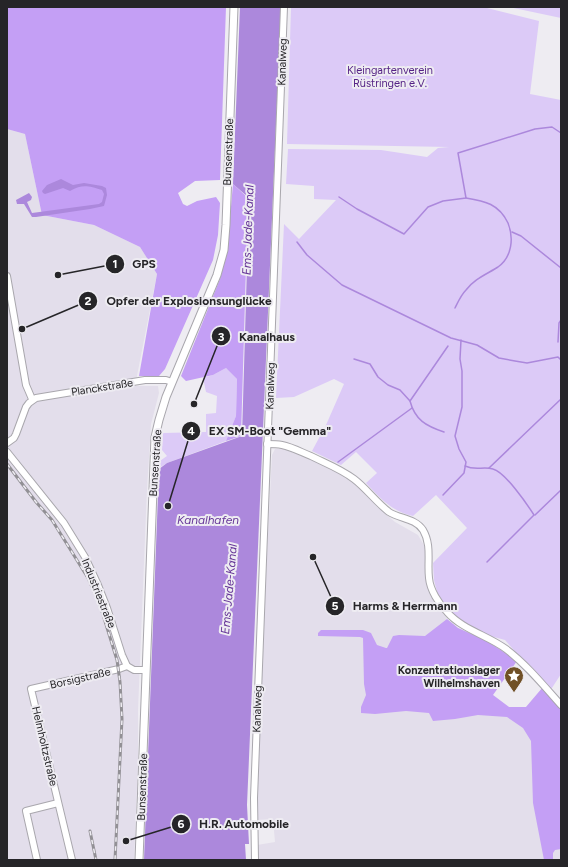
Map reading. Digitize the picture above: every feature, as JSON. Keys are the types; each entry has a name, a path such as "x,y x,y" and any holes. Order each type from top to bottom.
{"street":[{"name":"Bunsenstraße","path":"139,860 155,437 161,412 172,382 217,275 224,250 234,7"},
{"name":"Kanalweg","path":"256,860 254,798 284,7"},
{"path":"7,276 26,385 32,400 26,407 14,438 7,443"},
{"name":"Planckstraße","path":"32,400 145,380 166,380 172,382"},
{"path":"267,444 287,446 337,468 354,479 388,511 418,525 423,530 429,547 428,574 431,587 446,612 460,624 490,639 507,650 535,676 561,705"},
{"name":"Industriestraße","path":"7,452 64,523 85,557 103,596 127,666"},
{"path":"127,666 134,670 146,670"},
{"name":"Borsigstraße","path":"32,689 127,666"},
{"name":"Helmholtzstraße","path":"32,689 72,860"},
{"path":"37,860 26,811 58,803"}],"shaded area":[{"path":"7,7 226,7 220,180 195,181 178,193 183,204 187,206 197,201 216,197 220,203 218,235 213,260 165,369 159,376 139,376 157,274 140,247 94,225 42,215 25,134 7,129"},
{"path":"7,129 25,134 42,215 94,225 140,247 157,274 135,386 158,386 159,393 151,424 147,489 138,711 138,763 134,860 7,860"},
{"path":"233,184 248,198 241,436 226,441 236,416 237,379 226,368 213,375 186,381 181,376 220,279 227,252"},
{"path":"275,449 283,449 301,455 339,472 363,489 376,506 395,522 418,535 425,547 428,582 438,607 447,619 458,628 487,641 493,695 509,707 526,707 543,687 561,707 561,860 258,860 257,845 275,842 273,819 257,820 260,695 272,455"},
{"path":"447,619 458,628 487,641 517,661 493,695 509,707 526,707 543,687 561,707 561,849 555,850 553,853 553,860 544,860 533,803 531,741 523,728 507,717 478,715 433,721 429,713 406,711 375,714 361,713 361,707 366,695 364,684 363,638 318,636 318,633 321,630 363,630 371,633 377,645 387,648 393,636 425,636"}],"green space":[{"name":"Kleingartenverein Rüstringen e.V.","path":"291,7 483,7 539,21 530,94 561,100 561,674 550,691 505,640 483,634 462,623 447,612 438,596 434,580 433,563 467,528 436,495 413,516 405,514 386,503 366,483 377,473 356,452 341,465 312,451 326,425 344,384 334,379 294,397 276,398 284,224 299,239 336,200 314,199 314,186 286,184 288,149 381,150 427,157 438,148 449,147 287,144"},
{"path":"509,7 561,7 561,18"},
{"path":"226,368 237,379 236,416 226,441 167,463 159,468 157,463 167,456 162,450 163,433 206,432 206,414 216,413 217,396 206,392 203,378 213,375"}],"water":[{"name":"Kanalhafen","path":"240,7 281,7 247,805 249,844 245,844 246,860 144,860 159,469 167,463 242,436 249,198 233,184"},
{"path":"61,179 73,185 84,183 106,188 107,195 104,206 32,217 24,204 17,204 16,200 29,193 32,197 31,200 27,202 32,213 99,204 102,202 104,194 102,190 89,187 79,187 70,191 63,188 45,194 43,193 42,191 47,185"}],"waterway":[{"path":"339,197 357,209 404,234 428,207 443,201 466,198 458,153 535,129 552,127 561,133"},
{"path":"455,308 461,296 469,286 503,263 509,253 511,241 508,223 496,208 491,204 466,198"},
{"path":"512,232 521,236 561,268"},
{"path":"297,242 307,255 342,285 451,338 477,345 499,358 527,363 558,357 561,360"},
{"path":"558,342 559,323 561,320"},
{"path":"443,495 464,473 466,462 459,449 455,436 462,407 462,371 460,359 461,340"},
{"path":"444,432 427,425 418,418 410,401 448,346"},
{"path":"354,359 370,364 378,377 388,385 400,390 410,401"},
{"path":"489,468 561,399"},
{"path":"338,462 412,408"},
{"path":"465,466 473,468 489,468 498,471 515,489 534,515 487,562"},
{"path":"535,515 561,490"}],"railway":[{"path":"7,464 52,520 88,578 100,605 117,660 122,719 115,860"},
{"path":"90,831 96,860"}],"place":[{"name":"GPS","path":"58,275"},
{"name":"Opfer der Explosionsunglücke","path":"22,329"},
{"name":"Kanalhaus","path":"194,404"},
{"name":"EX SM-Boot \"Gemma\"","path":"168,506"},
{"name":"Harms & Herrmann","path":"313,557"},
{"name":"Konzentrationslager Wilhelmshaven","path":"514,693"},
{"name":"H.R. Automobile","path":"126,841"}],"water label":[{"name":"Ems-Jade-Kanal","path":"248,230"},
{"name":"Ems-Jade-Kanal","path":"229,589"}]}
